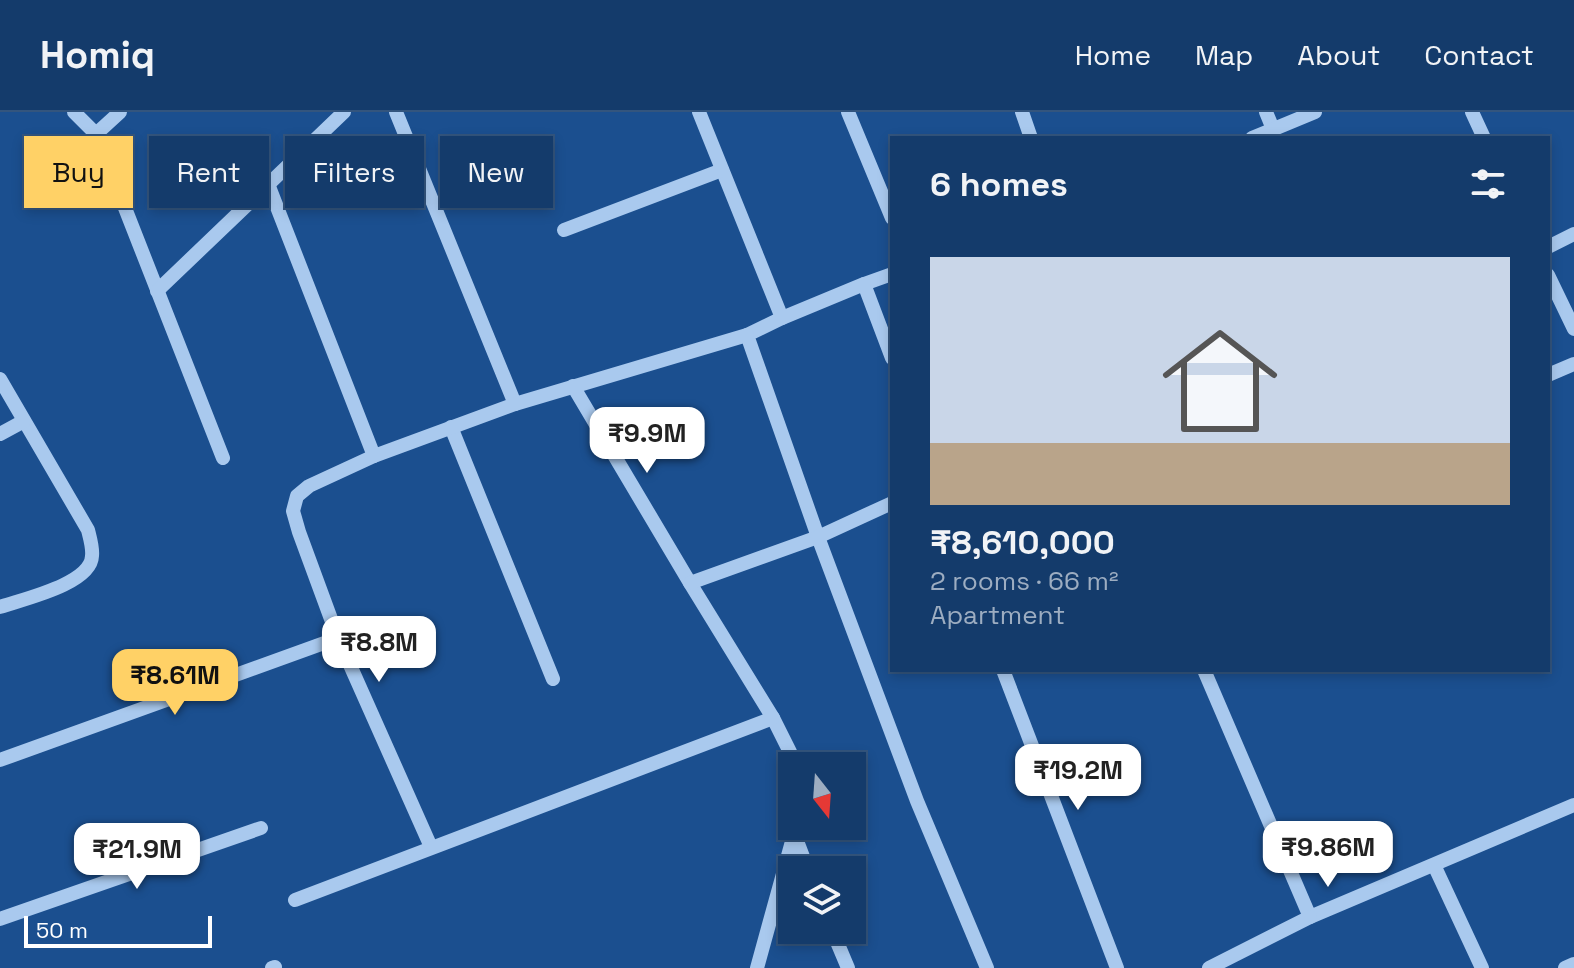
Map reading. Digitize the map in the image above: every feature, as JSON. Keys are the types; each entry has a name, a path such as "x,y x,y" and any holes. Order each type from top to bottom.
{"street":[{"path":"74,112 96,134 223,458"},
{"path":"96,134 120,112"},
{"path":"269,183 344,112"},
{"path":"396,112 515,404"},
{"path":"699,112 782,318"},
{"path":"848,112 890,213"},
{"path":"1022,112 1030,136"},
{"path":"1266,112 1273,129"},
{"path":"1257,136 1315,112"},
{"path":"1472,112 1483,136"},
{"path":"564,230 722,170"},
{"path":"269,187 374,456"},
{"path":"157,291 243,208"},
{"path":"1550,246 1574,234"},
{"path":"431,847 338,638 293,511 297,496 309,486 374,456 451,427 515,404 747,335 890,275"},
{"path":"1550,279 1574,329"},
{"path":"864,284 890,353"},
{"path":"747,335 818,537 917,801 987,968"},
{"path":"1550,374 1574,364"},
{"path":"0,379 88,530 93,557 86,572 65,585 0,607"},
{"path":"573,386 773,718 790,752"},
{"path":"0,434 24,421"},
{"path":"451,427 553,679"},
{"path":"690,583 818,537 890,504"},
{"path":"0,760 338,638"},
{"path":"1004,672 1117,968"},
{"path":"1205,672 1310,917"},
{"path":"295,900 773,718"},
{"path":"1209,968 1310,917 1574,805"},
{"path":"0,919 261,828"},
{"path":"757,968 792,840"},
{"path":"1434,865 1482,968"},
{"path":"838,944 848,968"},
{"path":"1565,968 1574,964"}]}
